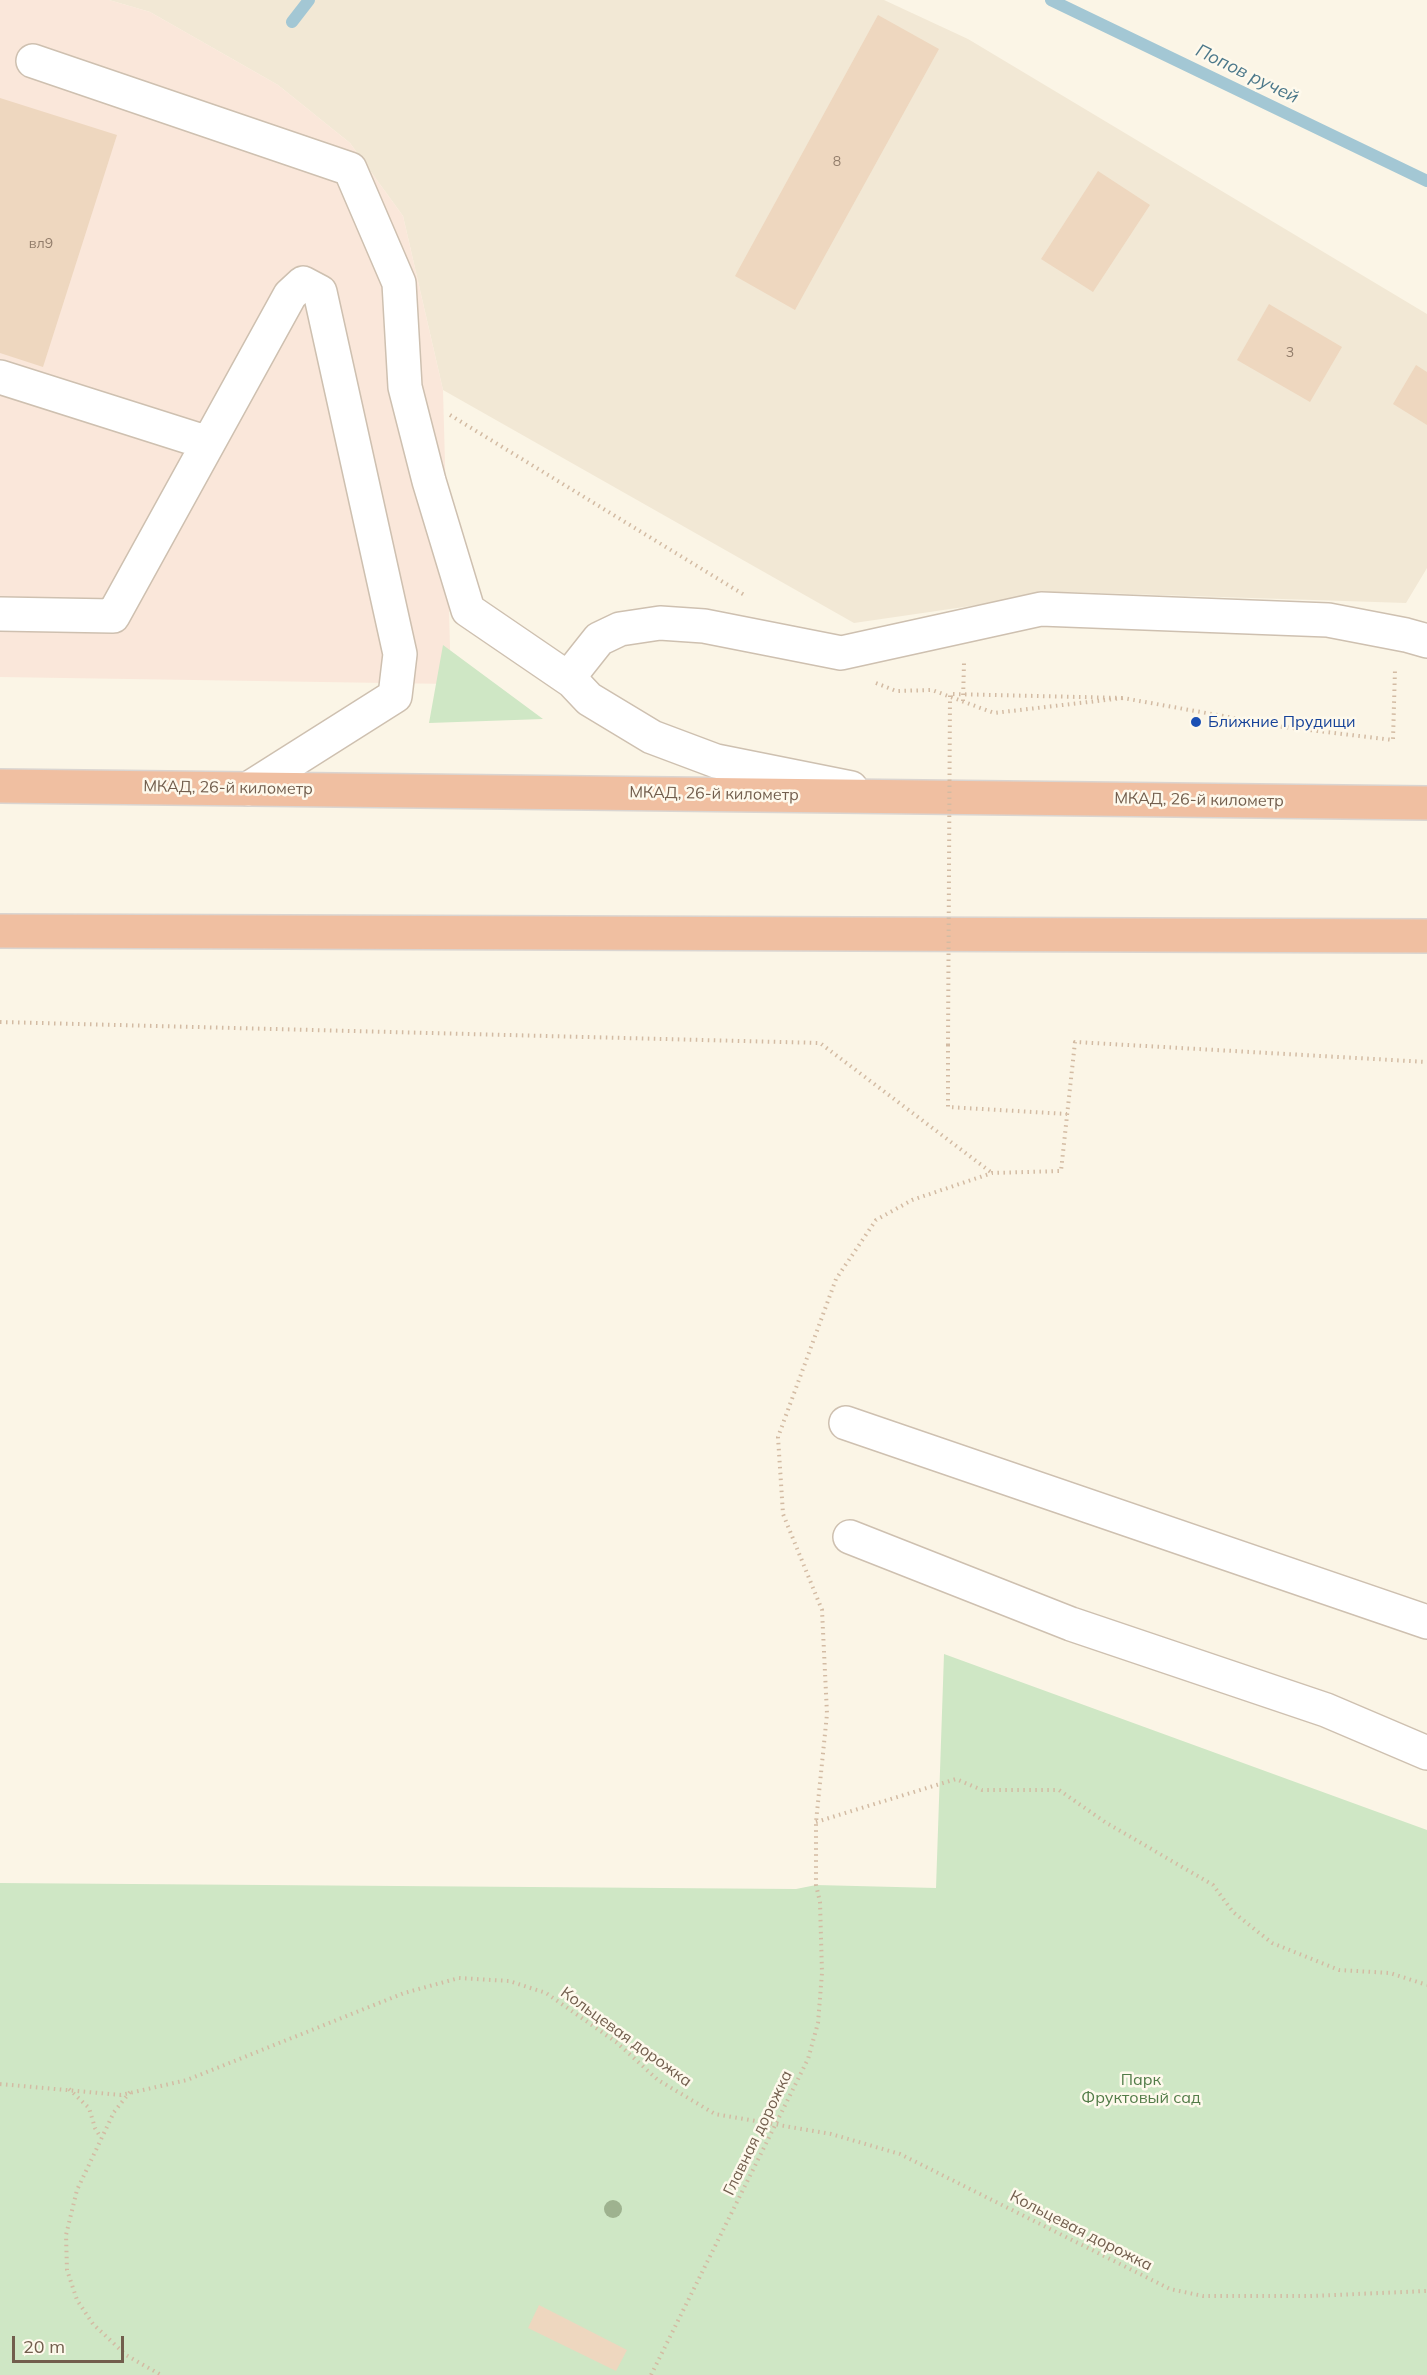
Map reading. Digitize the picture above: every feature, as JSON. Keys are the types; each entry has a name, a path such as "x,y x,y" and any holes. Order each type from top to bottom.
{"highway":[{"name":"МКАД, 26-й километр","path":"0,786 1427,803"},
{"path":"0,931 1427,936"}],"lane":[{"path":"33,61 350,169 399,283 405,387 429,481 468,610 572,681 596,704 652,737 716,761 895,796"},
{"path":"0,614 113,616 290,295 303,283 320,292 400,654 395,696 248,789"},
{"path":"0,377 208,442"},
{"path":"572,681 576,668 599,639 620,629 660,623 704,626 841,654 1041,609 1328,620 1417,638"},
{"path":"846,1423 1427,1622"},
{"path":"850,1537 1071,1624 1326,1710 1427,1753"}],"path":[{"path":"405,387 749,598"},
{"path":"1417,638 1395,655 1393,740 1284,727 1123,698 950,694 948,1107 1067,1114 1075,1042 1427,1062"},
{"path":"841,654 863,678 896,691 932,690 994,713 1123,698"},
{"path":"0,1022 820,1043 992,1173"},
{"path":"816,1822 956,1779 982,1790 1059,1790 1105,1821 1213,1885 1233,1912 1272,1943 1339,1970 1390,1973 1427,1985"},
{"name":"Главная дорожка","path":"651,2375 808,2059 818,2022 822,1973 820,1902 816,1884"},
{"name":"Кольцевая дорожка","path":"0,2084 121,2095 187,2080 404,1993 459,1978 509,1981 546,1993 616,2042 658,2080 715,2114 831,2134 900,2154 1170,2289 1203,2296 1310,2296 1427,2291"},
{"path":"69,2089 89,2108 101,2139"},
{"path":"131,2091 114,2112 77,2190 66,2235 67,2270 77,2300 93,2324 126,2355 161,2375"}],"shaded area":[{"path":"0,0 109,0 150,12 278,85 350,143 403,216 443,390 451,684 0,677"},
{"path":"109,0 884,0 968,39 1427,314 1427,568 1406,603 1067,592 854,623 443,390 403,216 350,143 278,85 150,12"}],"green space":[{"path":"443,645 543,719 429,723"},
{"name":"Парк Фруктовый сад","path":"944,1654 1427,1830 1427,2375 0,2375 0,1883 796,1889 816,1885 936,1888"}],"building":[{"path":"878,15 939,49 795,310 735,276"},
{"path":"0,98 117,135 43,367 0,353"},
{"path":"1098,171 1150,205 1093,292 1041,259"},
{"path":"1269,304 1342,347 1310,402 1237,360"},
{"path":"1416,365 1427,372 1427,425 1393,404"},
{"path":"539,2305 627,2350 616,2371 528,2328"}],"waterway":[{"name":"Попов ручей","path":"292,22 309,0"},
{"name":"Попов ручей","path":"1051,0 1427,181"}],"place":[{"name":"Ближние Прудищи","path":"1196,722"}]}
